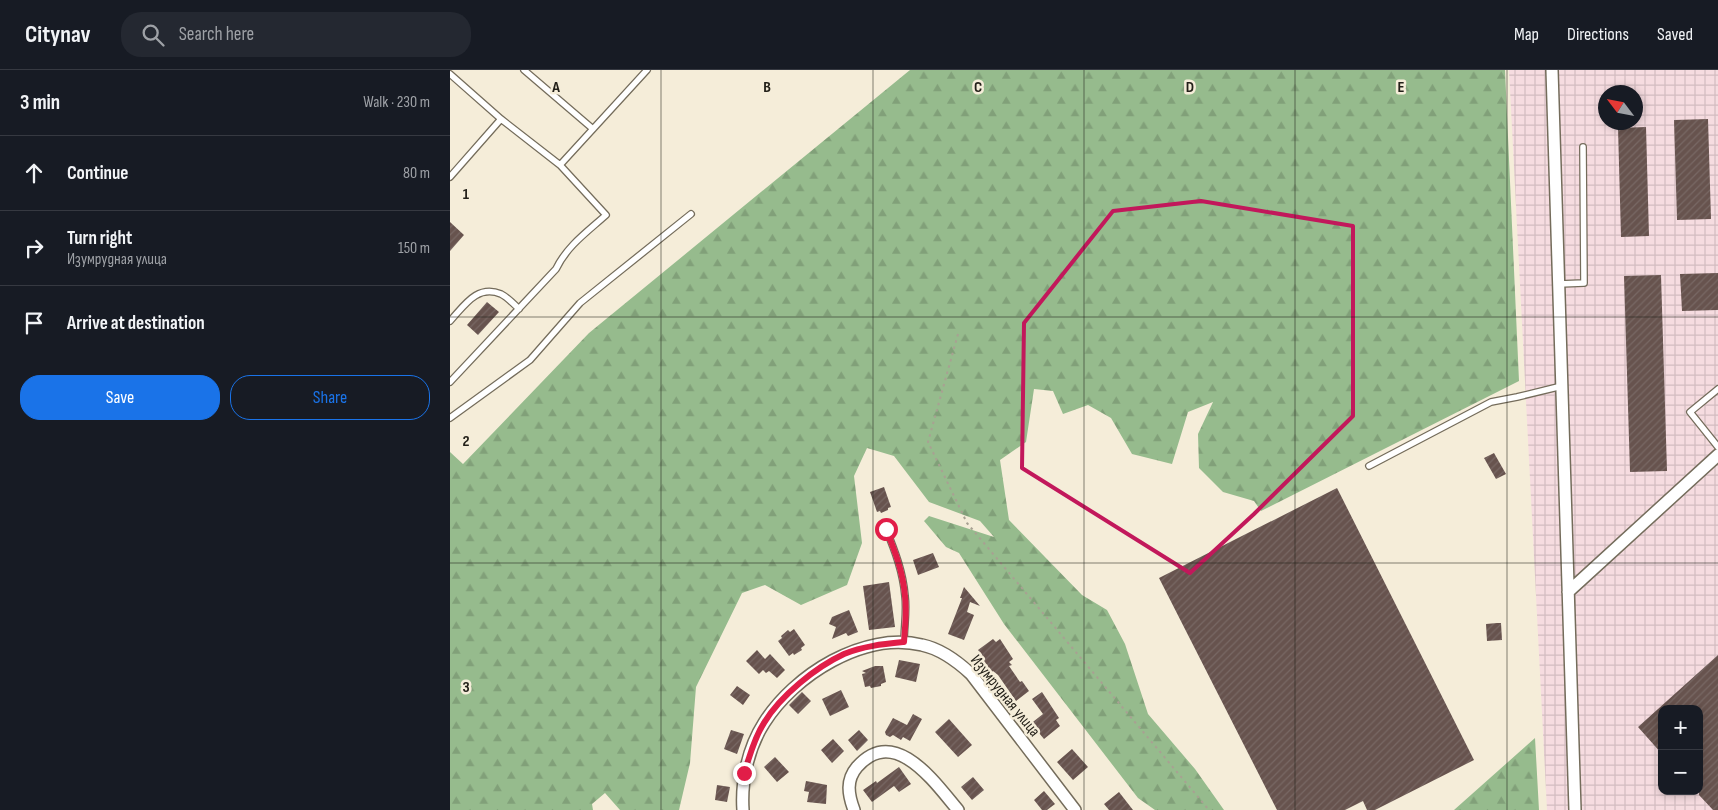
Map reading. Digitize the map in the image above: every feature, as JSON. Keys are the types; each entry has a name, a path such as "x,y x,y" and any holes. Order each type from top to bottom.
{"street":[{"path":"1552,70 1575,810"},
{"path":"1568,592 1718,455"},
{"name":"Изумрудная улица","path":"743,810 744,773 752,747 764,723 781,702 800,683 826,664 845,654 880,644 904,642 923,645 942,652 957,661 971,674 1075,810"},
{"path":"854,810 849,798 848,784 852,773 861,762 882,751 896,752 911,760 923,770 958,810"}],"lane":[{"path":"524,70 593,129"},
{"path":"560,166 647,70"},
{"path":"450,74 560,166 606,215 568,249 562,256 556,270 450,382"},
{"path":"450,177 502,119"},
{"path":"1559,284 1584,283 1583,147"},
{"path":"450,418 530,360 580,303 691,214"},
{"path":"450,321 475,295 482,292 500,294 519,309"},
{"path":"1369,466 1491,402 1562,386"},
{"path":"1718,389 1690,412 1718,447"},
{"path":"886,529 898,560 906,598 904,642"}],"path":[{"path":"958,334 928,442 967,523 1209,810"}],"highlighted area":[{"path":"1201,201 1353,226 1353,416 1254,514 1190,573 1022,468 1024,323 1113,211"}],"shaded area":[{"path":"1509,70 1718,70 1718,810 1547,810"}],"green space":[{"path":"910,70 1505,70 1519,381 1261,511 1254,501 1223,492 1199,468 1198,434 1213,402 1188,412 1172,464 1132,454 1111,418 1088,405 1063,414 1053,391 1034,389 1026,442 1000,460 1009,520 1082,595 1107,610 1125,644 1148,714 1195,769 1224,810 1155,810 1138,798 1004,624 959,553 946,547 924,521 929,516 994,537 980,521 929,502 894,456 867,448 854,476 862,543 847,585 801,605 765,585 742,593 696,687 690,763 679,810 620,810 605,793 592,804 593,810 450,810 450,452 463,464 589,333"},
{"path":"1535,738 1539,810 1454,810"}],"building":[{"path":"1708,119 1711,219 1677,220 1674,120"},
{"path":"1643,127 1646,127 1649,236 1621,237 1618,130 1643,130"},
{"path":"450,222 464,235 450,251"},
{"path":"1718,273 1718,310 1682,311 1680,274"},
{"path":"1661,275 1667,471 1630,472 1624,276"},
{"path":"487,302 499,312 478,335 467,325"},
{"path":"1494,453 1506,474 1496,479 1484,458"},
{"path":"884,487 891,507 881,513 880,511 877,512 870,492"},
{"path":"1337,488 1474,760 1375,810 1367,810 1363,801 1345,810 1277,810 1159,578"},
{"path":"933,553 939,567 918,575 913,560"},
{"path":"889,582 895,627 869,630 863,586"},
{"path":"964,587 980,606 970,602 967,612 974,615 964,640 948,634 962,598 960,598"},
{"path":"849,610 858,632 848,636 846,633 832,639 836,627 829,624 832,617"},
{"path":"1501,623 1502,640 1487,641 1486,624"},
{"path":"794,629 805,645 801,648 802,650 789,656 778,641 788,630 790,632"},
{"path":"993,639 996,642 1000,639 1013,659 1009,662 1012,665 1009,666 1029,691 1016,701 998,675 993,671 990,673 979,657 982,655 978,650"},
{"path":"757,650 765,659 770,654 785,670 777,678 769,671 766,673 763,670 759,674 746,661"},
{"path":"1718,655 1718,810 1713,810 1699,795 1703,795 1703,705 1662,705"},
{"path":"899,660 920,664 916,682 895,677"},
{"path":"875,666 883,666 886,682 881,684 881,686 865,687 862,674 866,673 862,671"},
{"path":"737,686 750,695 743,705 730,695"},
{"path":"841,690 849,707 830,716 822,699"},
{"path":"802,692 811,701 798,714 789,705"},
{"path":"1042,692 1059,718 1056,720 1060,726 1044,739 1035,731 1030,735 1024,729 1043,714 1032,699"},
{"path":"1658,709 1658,750 1638,727"},
{"path":"913,714 922,719 910,741 903,737 901,740 893,735 890,737 886,735 885,732 893,718 907,725"},
{"path":"949,719 972,745 958,757 935,732"},
{"path":"731,730 744,734 737,754 724,749"},
{"path":"859,730 868,740 857,751 848,740"},
{"path":"833,739 844,751 832,763 821,750"},
{"path":"1072,749 1088,767 1073,780 1057,762"},
{"path":"775,757 789,772 777,782 764,767"},
{"path":"899,767 911,784 899,792 894,786 872,802 863,790 876,781 877,783"},
{"path":"973,777 984,790 972,800 961,787"},
{"path":"806,781 827,785 826,804 807,802 809,792 804,791"},
{"path":"717,785 730,787 727,802 715,800"},
{"path":"1044,791 1055,804 1047,810 1042,810 1034,800"},
{"path":"1119,792 1133,810 1109,810 1104,804"}],"route":[{"path":"744,773 752,747 764,723 800,683 826,664 845,654 880,644 904,642 906,598 898,560 886,529"}]}
